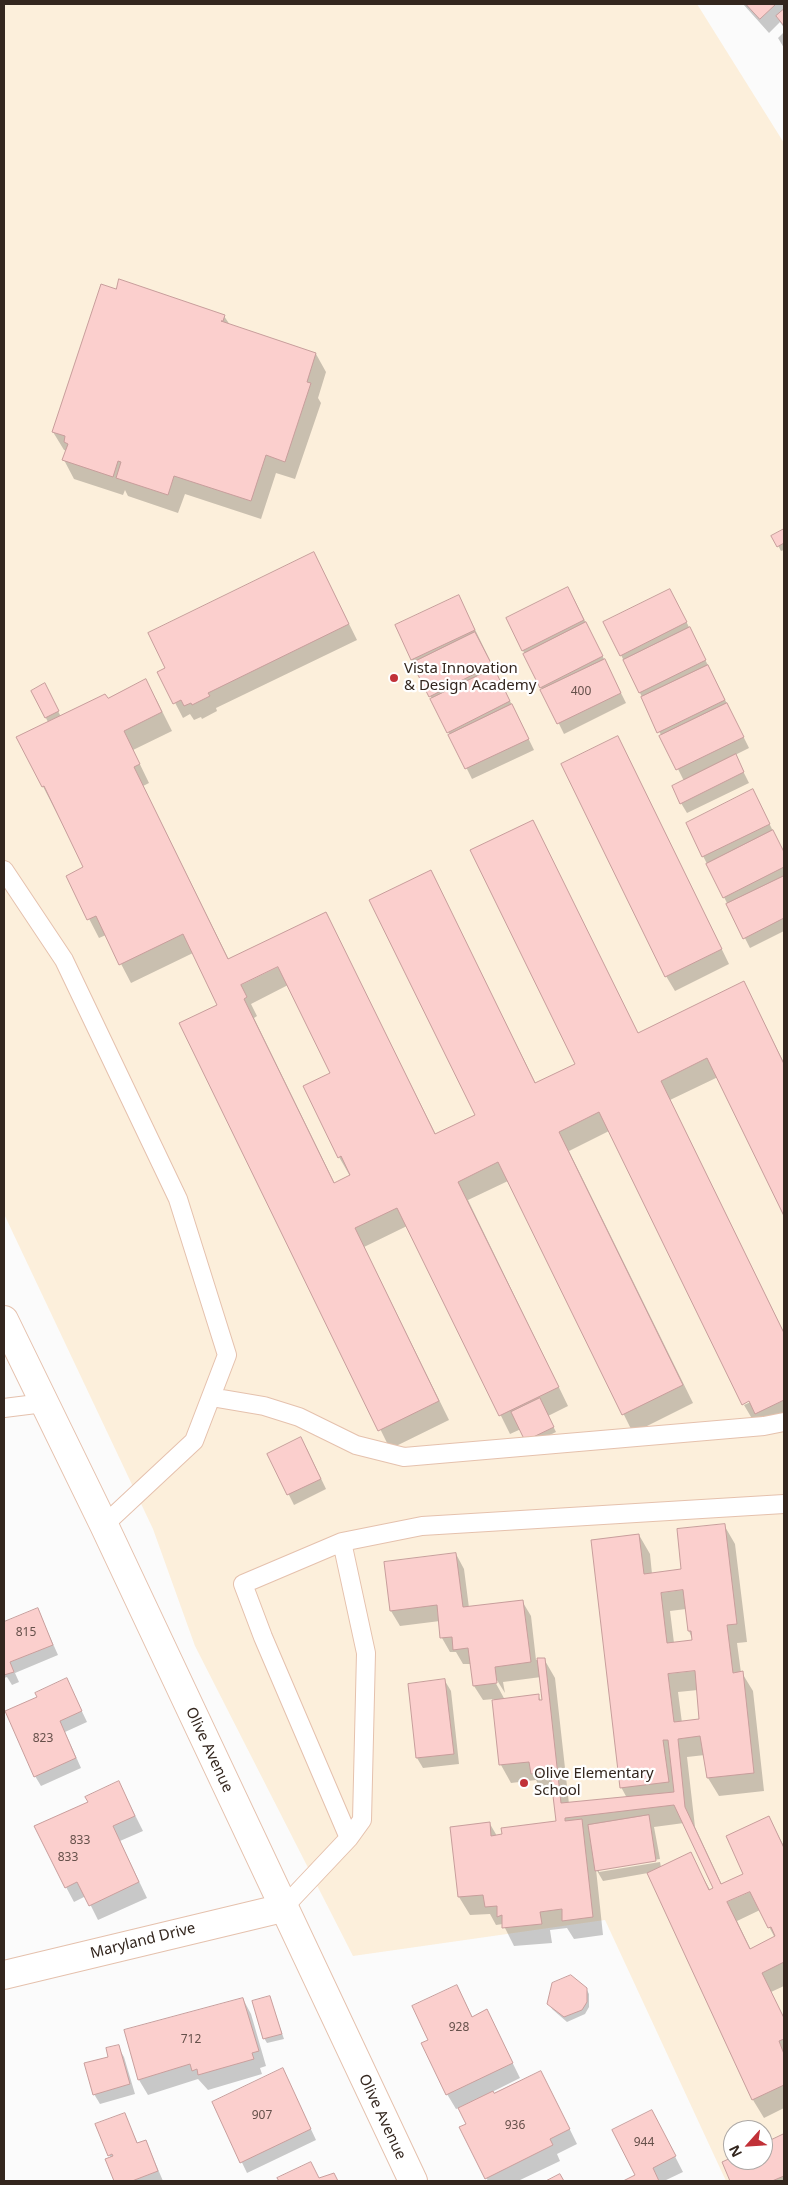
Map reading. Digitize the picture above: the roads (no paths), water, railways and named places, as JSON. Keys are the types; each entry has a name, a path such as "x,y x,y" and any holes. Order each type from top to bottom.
{"main road":[{"name":"Olive Avenue","path":"4,1320 104,1525 413,2181"},
{"name":"Maryland Drive","path":"4,1975 283,1908"}],"lane":[{"path":"4,870 64,960 178,1199 227,1355 194,1441 104,1525"},
{"path":"211,1396 264,1406 290,1414 356,1446 404,1457 764,1426 784,1422"},
{"path":"4,1408 44,1403"},
{"path":"349,1838 263,1637 243,1584 342,1542 422,1526 784,1504"},
{"path":"283,1908 349,1838 362,1820 366,1653 342,1542"}],"place":[{"name":"Vista Innovation & Design Academy","path":"394,678"},
{"name":"Olive Elementary School","path":"524,1783"}]}
